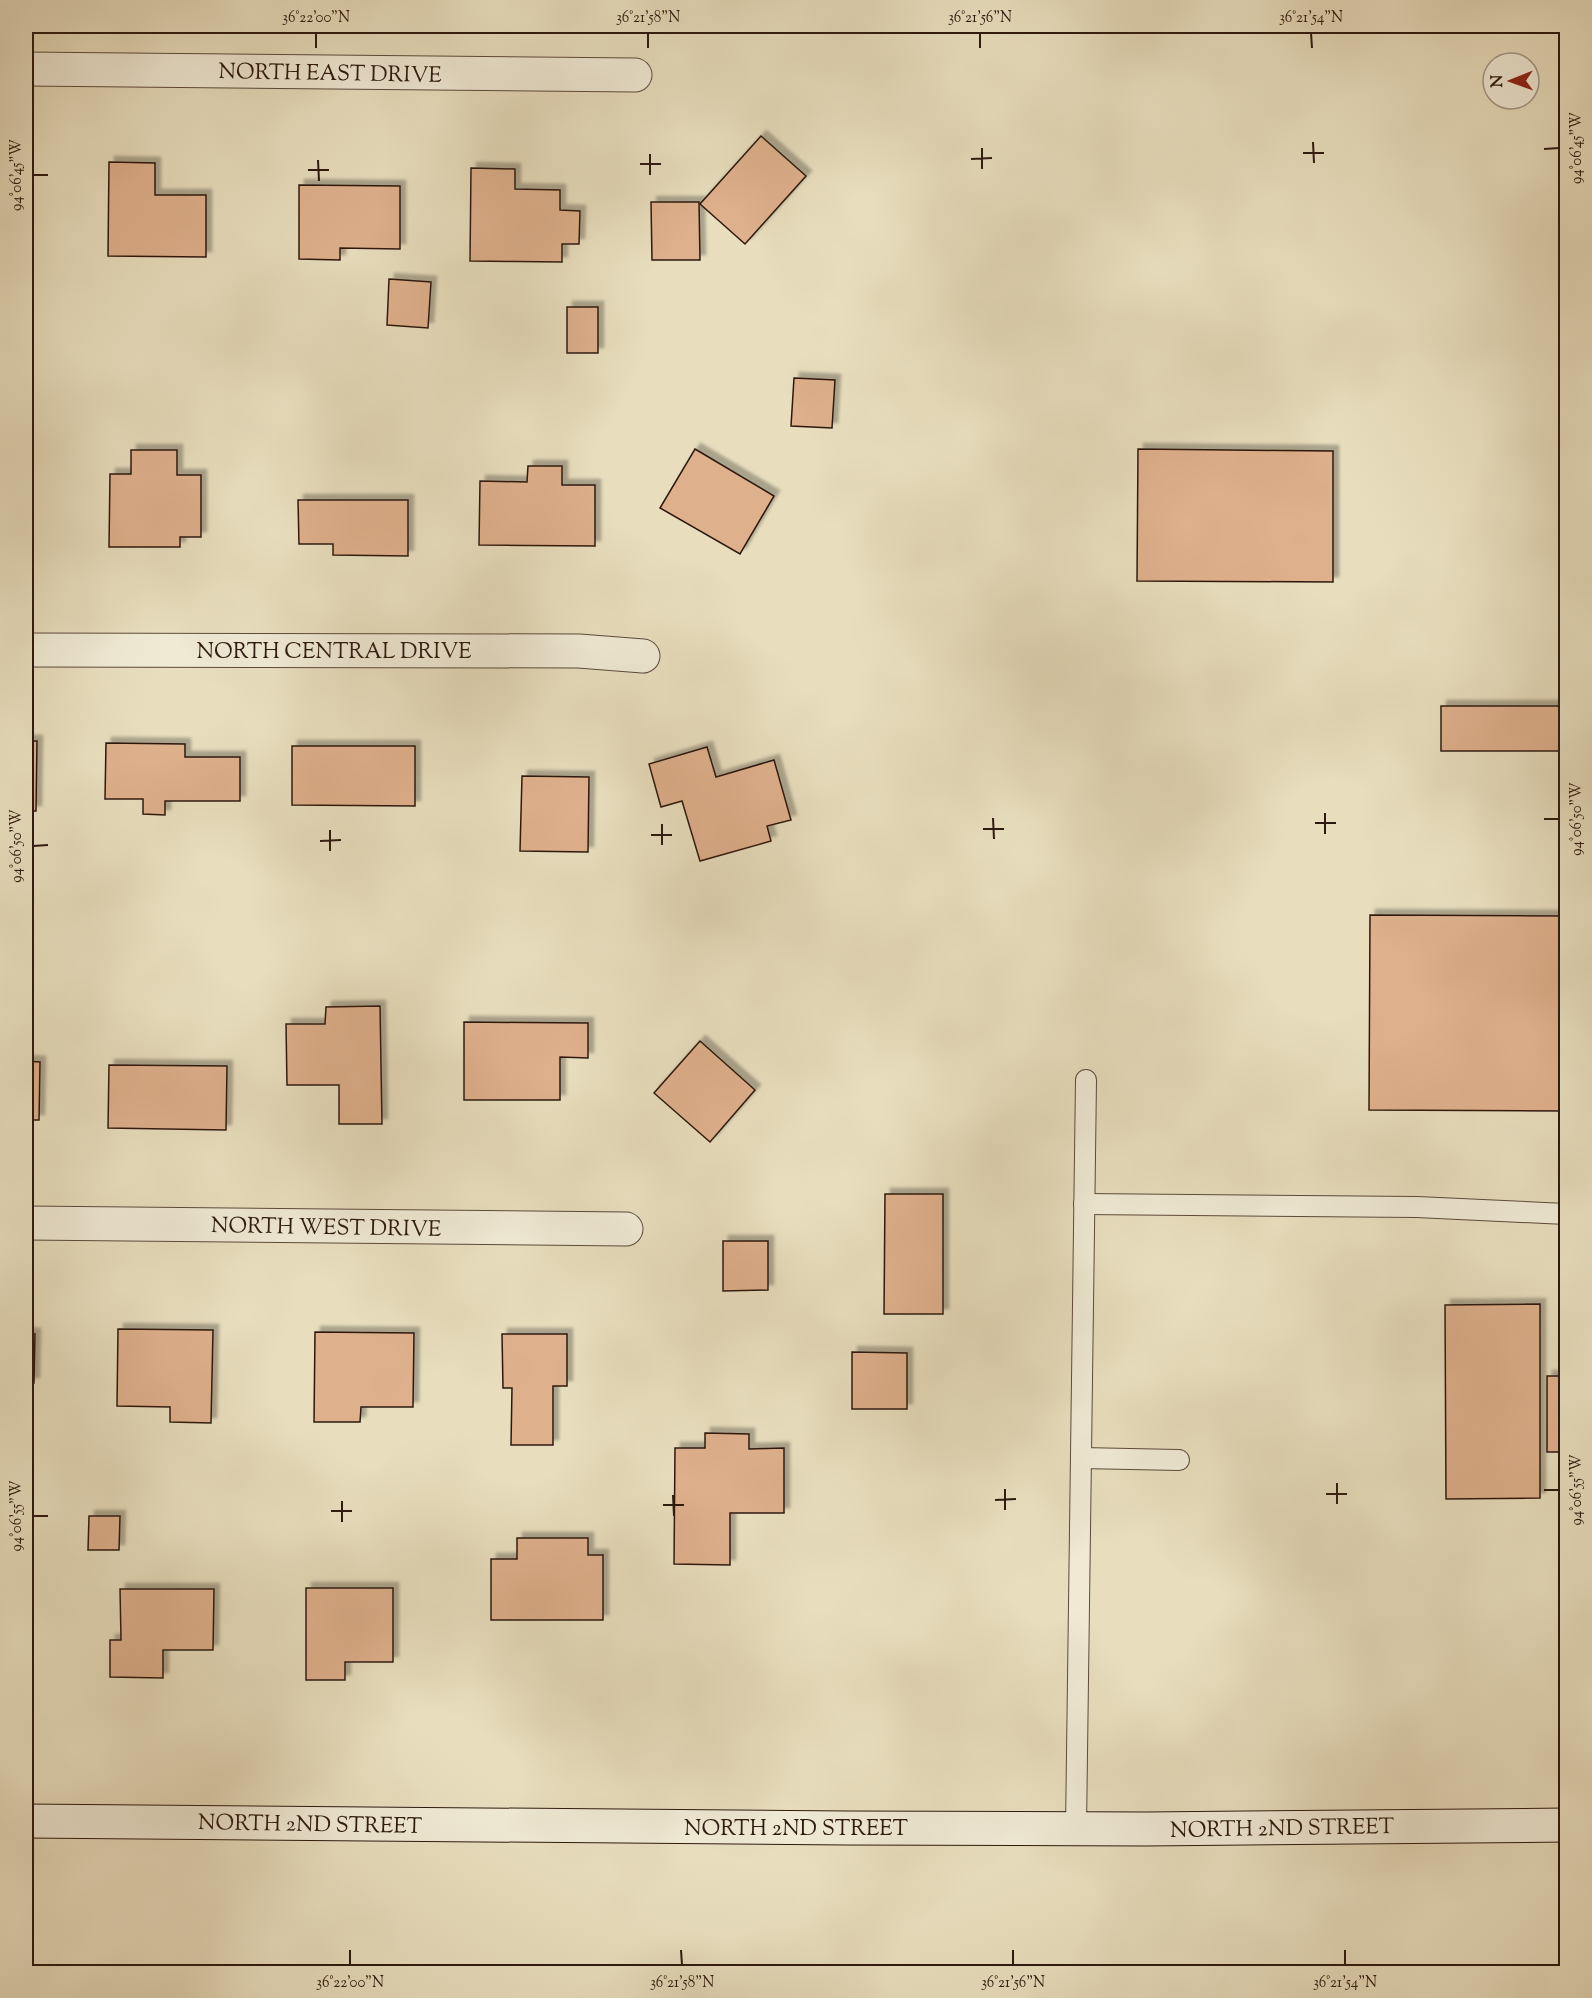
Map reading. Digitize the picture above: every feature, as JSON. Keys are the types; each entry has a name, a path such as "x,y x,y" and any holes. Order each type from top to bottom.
{"street":[{"name":"NORTH EAST DRIVE","path":"26,69 635,75"},
{"name":"NORTH CENTRAL DRIVE","path":"26,650 579,651 643,656"},
{"name":"NORTH WEST DRIVE","path":"26,1223 626,1230"},
{"name":"NORTH 2ND STREET","path":"26,1821 1076,1829 1566,1825"}],"lane":[{"path":"1076,1829 1086,1080"},
{"path":"1084,1204 1417,1207 1566,1214"},
{"path":"1081,1458 1179,1460"}],"building":[{"path":"761,136 806,176 745,244 700,204"},
{"path":"109,162 155,163 155,195 206,195 206,257 108,256"},
{"path":"471,168 515,169 515,189 560,190 560,210 580,211 579,244 562,244 562,262 470,261"},
{"path":"299,185 400,186 400,249 340,248 340,260 299,259"},
{"path":"651,202 699,202 700,260 652,260"},
{"path":"389,279 431,282 428,328 387,325"},
{"path":"567,307 598,307 598,353 567,353"},
{"path":"794,378 835,380 832,428 791,426"},
{"path":"695,449 774,496 740,554 660,508"},
{"path":"1138,449 1333,451 1333,582 1137,581"},
{"path":"131,450 177,450 177,475 201,475 201,537 180,537 180,547 109,547 110,474 131,474"},
{"path":"528,466 562,466 562,485 595,485 595,546 479,545 480,481 527,482"},
{"path":"298,500 408,500 408,556 333,555 333,544 299,544"},
{"path":"1441,706 1566,706 1566,751 1441,751"},
{"path":"26,741 37,741 36,811 26,811"},
{"path":"106,743 185,744 185,757 240,757 240,801 165,801 165,815 143,814 143,799 105,799"},
{"path":"292,746 415,746 415,806 292,805"},
{"path":"707,747 716,777 774,760 791,820 767,826 771,841 700,861 682,801 661,807 649,764"},
{"path":"522,776 589,777 588,852 520,851"},
{"path":"1370,915 1566,916 1566,1111 1369,1110"},
{"path":"380,1006 382,1124 339,1124 339,1085 287,1085 286,1024 325,1024 326,1007"},
{"path":"464,1022 588,1023 588,1058 560,1057 560,1100 464,1100"},
{"path":"700,1041 755,1090 710,1142 654,1093"},
{"path":"26,1061 40,1062 39,1120 26,1120"},
{"path":"109,1065 227,1066 226,1130 108,1128"},
{"path":"885,1194 943,1194 943,1314 884,1314"},
{"path":"723,1241 768,1241 768,1290 723,1291"},
{"path":"1540,1304 1540,1498 1446,1499 1445,1305"},
{"path":"118,1329 213,1330 211,1423 170,1422 170,1407 117,1406"},
{"path":"315,1332 414,1333 413,1407 361,1407 360,1422 314,1422"},
{"path":"26,1333 35,1334 34,1383 26,1383"},
{"path":"502,1334 567,1334 567,1386 553,1386 553,1445 511,1445 512,1388 503,1388"},
{"path":"852,1352 907,1353 907,1409 852,1409"},
{"path":"1547,1376 1566,1376 1566,1452 1547,1452"},
{"path":"705,1433 749,1434 749,1449 784,1448 784,1513 730,1513 730,1565 674,1564 675,1448 705,1448"},
{"path":"89,1516 120,1516 119,1550 88,1550"},
{"path":"517,1538 588,1538 588,1555 603,1555 603,1620 491,1620 491,1559 517,1559"},
{"path":"306,1588 393,1588 393,1662 345,1662 345,1680 306,1680"},
{"path":"120,1589 214,1589 213,1650 163,1650 163,1678 110,1677 110,1640 121,1640"}]}
